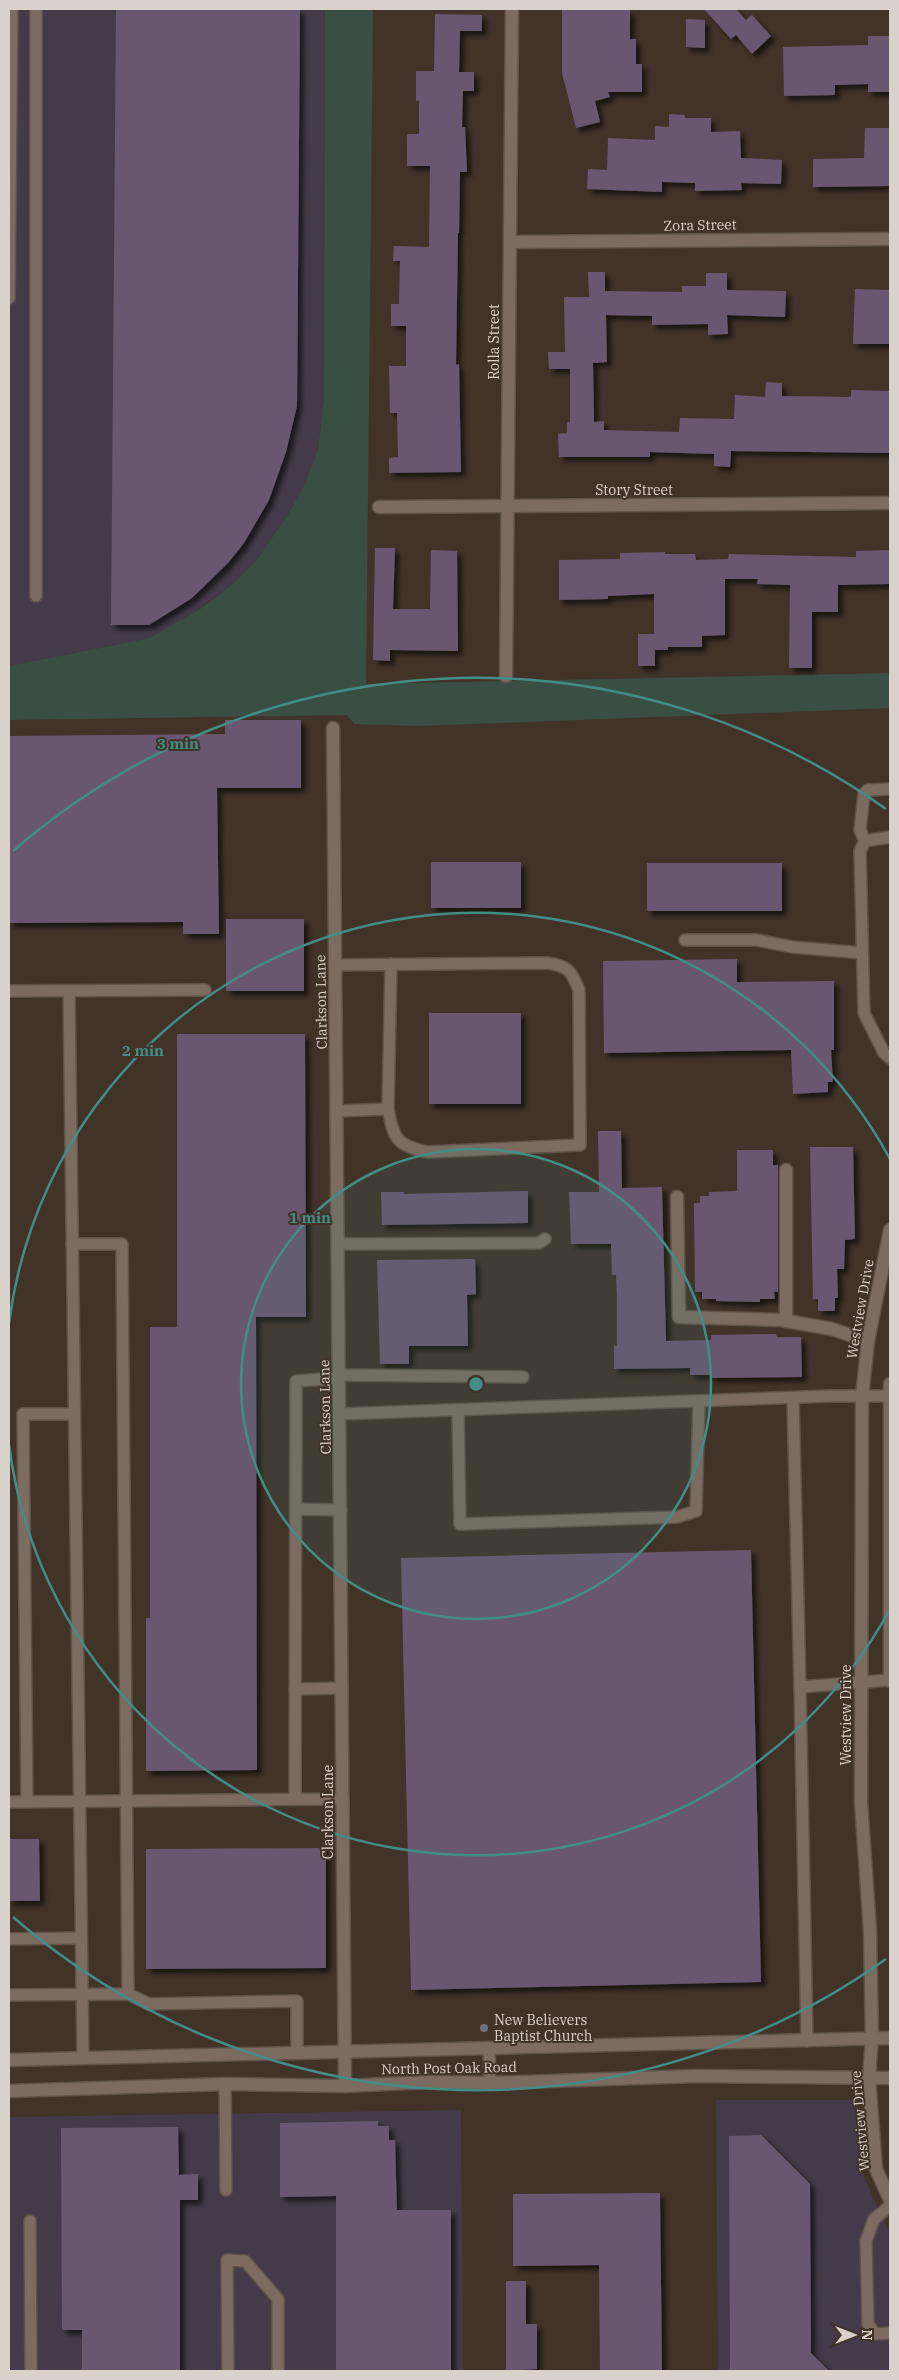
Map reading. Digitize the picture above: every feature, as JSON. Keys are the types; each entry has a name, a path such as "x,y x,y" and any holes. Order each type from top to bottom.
{"street":[{"name":"Rolla Street","path":"506,676 512,9"},
{"name":"Zora Street","path":"510,242 890,239"},
{"name":"Story Street","path":"379,507 890,503"},
{"name":"Clarkson Lane","path":"333,728 345,2086"},
{"path":"786,1170 786,1321"},
{"path":"677,1197 679,1317 786,1321 832,1329 868,1341"},
{"name":"Westview Drive","path":"890,1230 868,1341 862,1396 860,1802 870,1931 872,2038 869,2078 876,2169 890,2200"},
{"path":"890,1392 890,1681"},
{"name":"North Post Oak Road","path":"9,2060 890,2038"},
{"name":"North Post Oak Road","path":"9,2090 225,2084 345,2086 429,2082 490,2083 696,2076 890,2078"}],"lane":[{"path":"9,298 12,9"},
{"path":"36,9 36,596"},
{"path":"865,840 860,830 864,794 868,790 890,789"},
{"path":"865,840 890,836"},
{"path":"865,840 860,851 864,1013 884,1053 890,1058"},
{"path":"685,940 757,940 792,947 862,953"},
{"path":"335,965 391,964 547,962 561,965 572,973 579,990 580,1145 427,1152 405,1147 392,1131 388,1109 391,964"},
{"path":"9,991 205,990"},
{"path":"69,991 83,2058"},
{"path":"337,1111 388,1109"},
{"path":"338,1244 539,1243 545,1239"},
{"path":"72,1244 122,1244 128,1994"},
{"path":"295,1799 296,1381 339,1376 523,1377"},
{"path":"340,1414 862,1396 890,1392"},
{"path":"793,1398 807,2041"},
{"path":"458,1410 460,1524 677,1517 696,1511 698,1402"},
{"path":"26,1801 23,1414 74,1414"},
{"path":"296,1509 340,1510"},
{"path":"800,1687 890,1681"},
{"path":"295,1689 342,1688"},
{"path":"9,1802 343,1799"},
{"path":"9,1939 81,1938"},
{"path":"9,1995 128,1994 150,2004 296,2001 297,2053"},
{"path":"489,2048 490,2083"},
{"path":"225,2084 226,2190"},
{"path":"890,2206 874,2219 866,2240 868,2324 875,2334 890,2333"},
{"path":"30,2222 31,2371"},
{"path":"228,2371 227,2260 245,2261 278,2299 278,2371"}],"shaded area":[{"path":"9,9 325,9 324,399 318,449 306,481 288,515 255,562 227,589 175,625 150,638 9,666"},
{"path":"716,2100 855,2100 862,2173 890,2234 890,2371 718,2371"},
{"path":"461,2110 463,2371 9,2371 9,2117"}],"green space":[{"path":"325,9 373,9 366,684 890,673 890,708 420,726 354,724 347,715 9,720 9,666 150,638 200,609 227,589 255,562 288,515 306,481 318,449 324,399"}],"building":[{"path":"116,9 300,9 297,406 286,452 269,500 244,543 228,563 192,598 149,625 111,625"},
{"path":"704,9 736,9 746,20 752,15 771,36 752,54 736,35 731,39"},
{"path":"562,10 630,10 630,39 636,39 636,64 642,64 642,92 608,92 610,97 595,101 600,122 576,128 562,73"},
{"path":"435,14 482,15 482,31 460,31 459,72 474,72 474,91 463,91 462,127 465,127 467,172 460,172 458,233 456,365 459,364 461,472 389,473 389,458 398,457 397,413 390,413 389,366 406,366 406,326 391,326 391,304 399,304 400,261 393,261 394,246 429,247 430,166 407,166 407,134 419,134 419,101 416,101 416,71 434,71"},
{"path":"686,19 705,20 705,48 686,47"},
{"path":"868,36 890,36 890,92 868,92 868,84 835,85 835,95 784,96 783,47 868,45"},
{"path":"669,114 685,115 685,118 711,118 711,132 740,131 741,158 782,160 781,184 741,183 742,190 695,191 695,183 662,182 662,192 587,189 588,169 607,170 608,138 655,140 655,126 669,127"},
{"path":"865,128 890,128 890,186 813,187 813,159 864,158"},
{"path":"588,272 605,272 605,291 682,292 682,286 706,286 706,273 727,273 727,290 786,291 785,317 727,315 728,334 708,335 708,324 652,325 652,316 606,315 607,362 593,363 594,422 604,421 604,430 679,432 680,418 734,419 735,395 765,397 766,382 782,383 782,396 851,397 851,390 890,391 890,453 731,451 730,467 714,466 714,454 650,452 650,457 559,457 558,434 567,433 567,422 570,422 570,369 549,369 548,352 565,352 564,297 589,297"},
{"path":"855,289 890,290 890,344 853,344"},
{"path":"375,548 395,548 393,609 430,609 431,550 457,551 458,651 390,650 390,661 373,660"},
{"path":"890,550 890,584 838,585 838,612 812,612 812,668 789,668 790,585 757,584 758,579 725,579 725,635 702,636 702,647 668,647 668,650 655,650 655,666 638,666 638,634 654,634 654,594 608,596 608,599 559,600 559,560 620,559 620,553 665,552 665,554 695,554 696,560 728,559 729,554 856,557 856,551"},
{"path":"225,720 301,720 301,788 217,788 219,934 183,934 183,922 9,923 9,736 225,734"},
{"path":"431,862 521,862 521,908 431,908"},
{"path":"647,863 782,863 782,911 647,911"},
{"path":"226,919 304,919 304,991 226,991"},
{"path":"737,959 737,982 834,981 834,1050 831,1050 833,1082 828,1082 828,1092 793,1094 791,1050 604,1053 603,961"},
{"path":"429,1013 521,1013 521,1104 429,1104"},
{"path":"177,1034 305,1034 306,1317 256,1317 257,1770 146,1771 146,1618 150,1618 150,1327 177,1327"},
{"path":"598,1131 621,1131 622,1188 662,1187 666,1341 711,1340 711,1335 776,1334 777,1337 801,1337 802,1377 712,1378 711,1375 690,1375 690,1368 614,1369 614,1346 617,1346 617,1298 616,1275 612,1275 611,1244 571,1244 569,1192 599,1192"},
{"path":"810,1147 853,1147 855,1239 845,1240 844,1269 837,1269 838,1298 835,1298 835,1311 818,1311 818,1299 813,1299"},
{"path":"737,1150 773,1150 773,1165 778,1165 778,1292 774,1292 775,1299 760,1299 760,1302 716,1301 716,1299 702,1299 702,1292 695,1292 694,1203 700,1203 700,1196 709,1196 709,1192 737,1191"},
{"path":"528,1191 528,1223 382,1225 381,1192 404,1192 404,1194"},
{"path":"475,1259 476,1294 467,1295 468,1346 409,1346 409,1364 380,1364 377,1260"},
{"path":"751,1550 761,1982 411,1990 401,1558"},
{"path":"9,1839 39,1839 40,1901 9,1901"},
{"path":"326,1848 326,1968 146,1969 146,1849"},
{"path":"378,2121 378,2126 389,2126 389,2140 395,2140 397,2210 451,2210 451,2371 336,2371 336,2196 280,2197 280,2123"},
{"path":"178,2127 179,2175 198,2174 198,2200 180,2200 180,2371 82,2371 82,2330 62,2330 61,2128"},
{"path":"761,2135 810,2184 811,2353 829,2371 730,2371 729,2136"},
{"path":"660,2193 662,2371 600,2371 599,2265 513,2266 513,2194"},
{"path":"506,2281 526,2281 526,2324 537,2324 537,2369 506,2371"}],"place":[{"name":"New Believers Baptist Church","path":"484,2028"}]}
